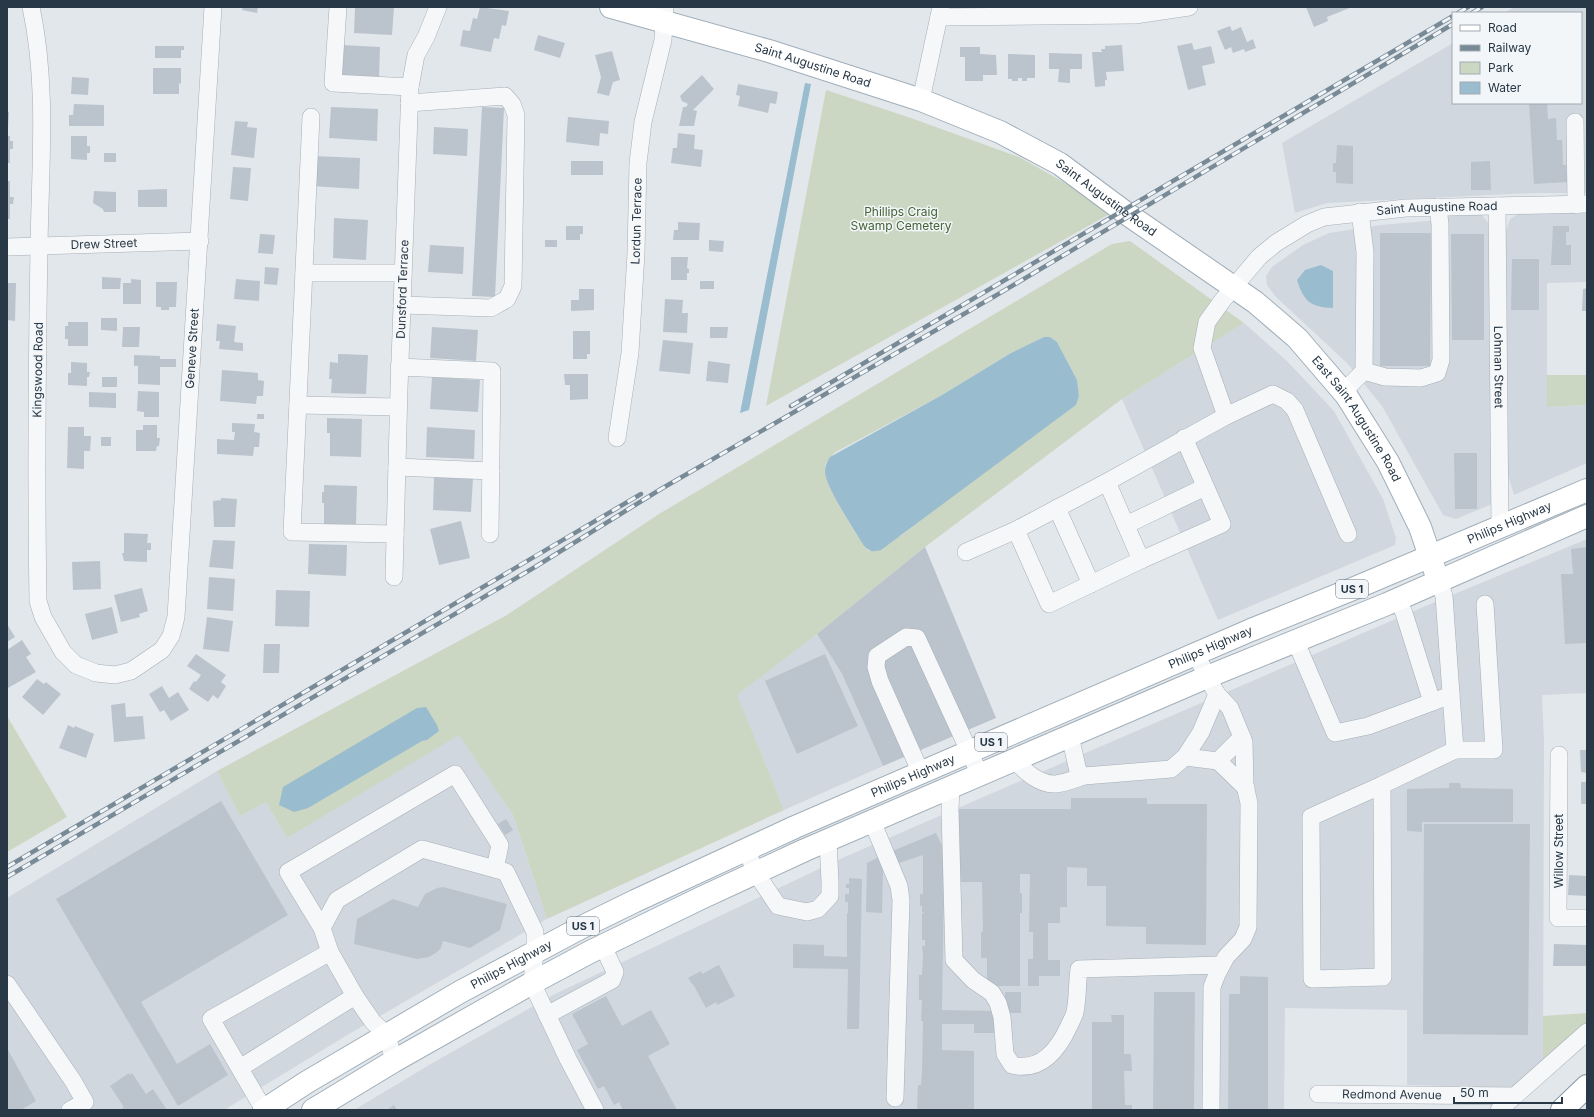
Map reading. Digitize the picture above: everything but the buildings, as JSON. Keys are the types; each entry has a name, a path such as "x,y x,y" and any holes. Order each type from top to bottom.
{"main road":[{"name":"Saint Augustine Road","path":"611,7 665,14 769,51 921,100 1000,132 1060,164 1130,216 1233,286"},
{"name":"East Saint Augustine Road","path":"1233,286 1297,338 1343,392 1388,462 1420,527 1439,581"},
{"name":"Philips Highway","path":"264,1110 460,992 535,951 635,901 746,849 1196,654 1500,528 1587,490"},
{"name":"Philips Highway","path":"314,1109 394,1061 532,983 701,898 828,840 1070,736 1212,686 1296,642 1398,600 1587,516"},
{"path":"1562,1110 1587,1086"}],"street":[{"name":"Kingswood Road","path":"31,7 36,33 41,86 42,125 36,496 38,601 44,617 63,652 76,664 96,673 115,675 131,671"},
{"name":"Geneve Street","path":"131,671 162,650 171,636 176,617 213,7"},
{"path":"338,7 333,84 410,95 505,96 512,104 516,115 513,286 507,298 491,308 402,305"},
{"name":"Dunsford Terrace","path":"394,577 399,367 410,95 416,55 426,37 438,7"},
{"path":"921,100 940,12 1135,15 1189,7"},
{"name":"Lordun Terrace","path":"616,438 630,353 636,253 638,163 643,122 663,40 665,14"},
{"path":"311,117 292,532 395,534"},
{"path":"1575,122 1581,205"},
{"name":"Saint Augustine Road","path":"1233,286 1259,257 1276,243 1307,224 1324,217 1360,212 1438,207 1581,205"},
{"name":"Lohman Street","path":"1497,206 1500,528"},
{"path":"1364,371 1386,378 1421,378 1436,373 1441,360 1440,224 1438,207"},
{"path":"1343,392 1364,371 1365,252 1360,212"},
{"name":"Drew Street","path":"7,247 200,241"},
{"path":"304,273 403,273"},
{"path":"1226,416 1202,348 1207,322 1233,286"},
{"path":"399,367 492,371 490,534"},
{"path":"966,552 1016,530 1107,482 1184,438 1273,394 1287,401 1295,410 1348,534"},
{"path":"298,406 398,407"},
{"path":"1016,530 1049,604 1141,560 1222,524 1184,438"},
{"path":"397,467 491,471"},
{"path":"1107,482 1141,560"},
{"path":"1126,525 1205,487"},
{"path":"1057,508 1091,584"},
{"path":"1439,581 1444,596 1455,750"},
{"path":"1398,600 1404,613 1432,702"},
{"path":"1382,785 1383,977 1312,979 1311,817 1455,750 1494,750 1485,604"},
{"path":"921,773 880,681 876,667 877,656 906,637 918,638 980,775"},
{"path":"1296,642 1335,733 1368,726 1451,695"},
{"path":"1196,654 1212,686 1230,708 1244,742 1246,788 1249,803 1248,928 1243,939 1231,950 1221,965 1212,987 1211,1110"},
{"path":"1014,760 1029,775 1040,781 1055,784 1084,776 1171,769 1186,757 1201,732 1212,686"},
{"path":"1070,736 1078,771 1084,776"},
{"path":"1218,761 1242,737"},
{"name":"Willow Street","path":"1560,754 1558,918 1587,918"},
{"path":"1186,757 1218,761 1246,788"},
{"path":"394,1061 387,1035 373,1022 355,996 330,952 322,928 288,872 455,774 500,845 495,869"},
{"path":"951,787 950,809 954,960 973,980 992,992 1002,1017 1005,1054 1012,1065 1022,1068 1038,1063 1050,1056 1064,1035 1075,1013 1079,969 1221,965"},
{"path":"872,821 899,886 901,900 895,1098"},
{"path":"746,849 756,873 778,906 807,912 818,908 830,896 828,840"},
{"path":"322,928 337,900 422,849 506,872 535,932 532,983 595,1110"},
{"path":"547,1015 612,980 615,972 603,946"},
{"path":"264,1110 210,1019 330,952"},
{"path":"7,984 73,1081 84,1102 70,1110"},
{"path":"240,1068 355,996"},
{"path":"1499,1110 1587,1032"},
{"name":"Redmond Avenue","path":"1318,1094 1514,1096"}],"shaded area":[{"path":"1514,7 1587,7 1587,193 1533,193 1327,203 1295,213 1282,143 1452,44 1452,104 1582,104 1582,12 1506,12"},
{"path":"1480,213 1491,226 1492,504 1456,519 1443,515 1382,406 1347,363 1276,297 1267,285 1266,276 1272,267 1303,245 1329,233 1381,225 1448,219 1449,215"},
{"path":"1520,213 1587,213 1587,282 1547,283 1547,407 1587,405 1587,463 1514,495 1506,468 1502,278 1506,231 1510,219"},
{"path":"1244,323 1287,361 1334,411 1383,499 1396,538 1395,545 1218,620 1122,399"},
{"path":"1587,539 1587,693 1542,695 1544,741 1543,1061 1515,1088 1407,1085 1407,1010 1285,1008 1284,1110 354,1110 436,1061 555,994 840,859 1428,605"},
{"path":"817,634 842,674 883,766 784,810 736,695"},
{"path":"459,734 513,815 547,919 349,1034 224,1110 7,1110 7,898 217,771 240,816 266,802 287,838"}],"green space":[{"name":"Phillips Craig Swamp Cemetery","path":"826,90 911,118 1019,157 1115,211 766,406"},
{"path":"1130,241 1244,323 1122,399 925,547 817,634 737,695 784,810 547,919 513,815 459,735 287,838 266,802 240,816 217,771 507,615 659,514 1112,244","holes":["1044,337 1050,337 1057,342 1077,380 1079,396 1076,405 940,505 902,535 869,551 864,546 846,517 828,481 826,463 834,453 942,395 1011,353"]},
{"path":"1547,375 1587,375 1587,405 1547,407"},
{"path":"7,716 67,817 7,852"},
{"path":"1587,1013 1587,1024 1543,1061 1543,1016"}],"water":[{"path":"805,83 811,84 749,410 740,413"},
{"path":"1321,265 1333,271 1333,308 1314,305 1309,302 1302,294 1297,280 1305,270"},
{"path":"1044,337 1050,337 1057,342 1077,380 1079,396 1076,405 881,550 872,551 866,548 830,488 825,468 830,457 942,395 1011,353"},
{"path":"426,707 439,731 427,740 422,741 308,808 294,812 279,805 283,787 417,708"}],"railway":[{"path":"1460,12 1468,7"},
{"path":"1474,12 1482,7"},
{"path":"791,406 1452,17"},
{"path":"7,877 535,567 661,489 995,296 1452,25"},
{"path":"7,867 641,494"}]}
